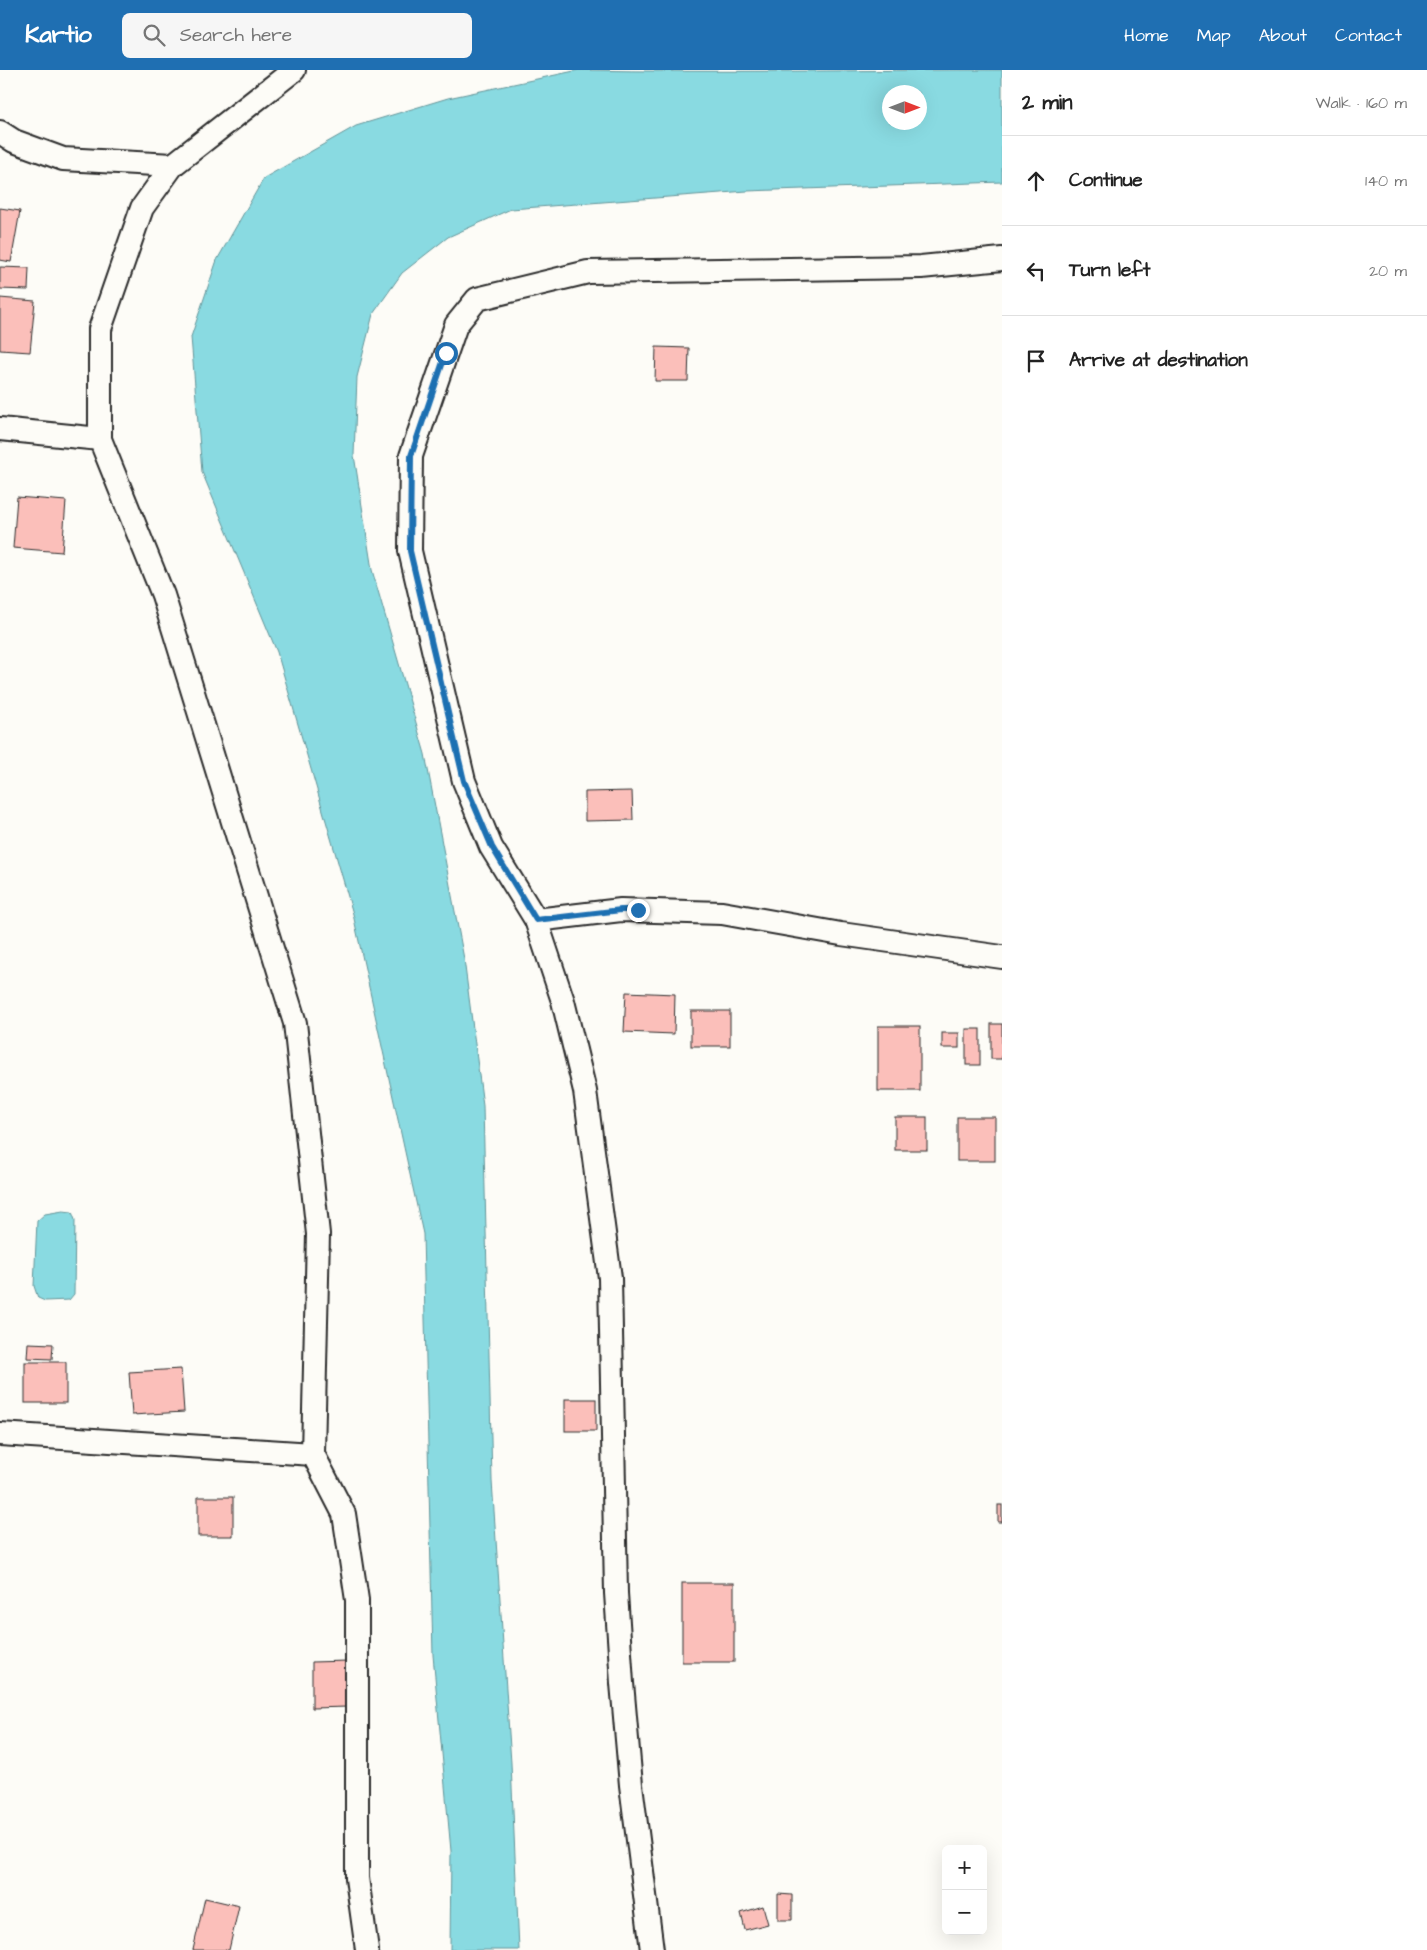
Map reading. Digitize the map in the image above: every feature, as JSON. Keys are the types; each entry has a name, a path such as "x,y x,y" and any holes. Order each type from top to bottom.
{"street":[{"path":"294,70 174,165 142,208 100,330 100,439 163,595 295,1023 318,1234 313,1454 344,1514 357,1600 357,1878 368,1950"},
{"path":"0,132 14,141 63,159 174,165"},
{"path":"652,1950 631,1786 616,1593 610,1278 585,1091 563,1001 536,920 492,847 464,781 410,551 411,456 456,325 476,298 588,272 921,267 1002,259"},
{"path":"0,429 100,439"},
{"path":"536,920 621,910 722,913 841,934 1002,957"},
{"path":"0,1434 313,1454"}],"water":[{"path":"579,70 1002,70 1002,182 747,191 511,209 448,237 402,273 373,314 357,377 354,455 372,570 425,754 464,959 483,1106 492,1481 511,1763 519,1950 450,1950 451,1851 433,1655 423,1234 353,914 277,652 202,472 191,337 217,260 264,178 356,126 448,98"},
{"path":"63,1211 72,1212 75,1220 74,1294 69,1300 45,1301 38,1298 34,1286 37,1221 45,1214"}],"building":[{"path":"0,208 20,211 11,262 0,260"},
{"path":"0,267 29,268 28,290 0,289"},
{"path":"0,298 35,301 30,352 0,350"},
{"path":"656,347 689,348 688,381 655,381"},
{"path":"17,497 66,501 62,552 13,548"},
{"path":"632,791 633,820 585,821 585,792"},
{"path":"626,992 675,994 674,1034 624,1032"},
{"path":"691,1011 730,1011 730,1046 691,1046"},
{"path":"991,1024 1002,1024 1002,1059 991,1059"},
{"path":"878,1026 920,1026 920,1091 878,1091"},
{"path":"966,1029 980,1029 980,1065 966,1065"},
{"path":"942,1033 959,1033 959,1048 942,1048"},
{"path":"895,1117 927,1117 927,1150 895,1150"},
{"path":"957,1117 995,1117 995,1161 957,1161"},
{"path":"28,1343 53,1344 52,1359 27,1358"},
{"path":"25,1362 66,1362 66,1403 25,1403"},
{"path":"181,1369 184,1412 132,1415 129,1372"},
{"path":"565,1399 596,1399 596,1431 565,1431"},
{"path":"198,1497 233,1497 233,1536 198,1536"},
{"path":"998,1505 1002,1505 1002,1522 998,1522"},
{"path":"682,1583 734,1583 734,1662 682,1662"},
{"path":"347,1661 347,1707 312,1708 312,1662"},
{"path":"778,1894 792,1895 792,1920 778,1920"},
{"path":"205,1898 239,1906 229,1950 193,1950"},
{"path":"763,1906 768,1924 745,1930 741,1913"}],"route":[{"path":"446,353 411,456 410,551 464,781 492,847 536,920 621,910 638,910"}]}
